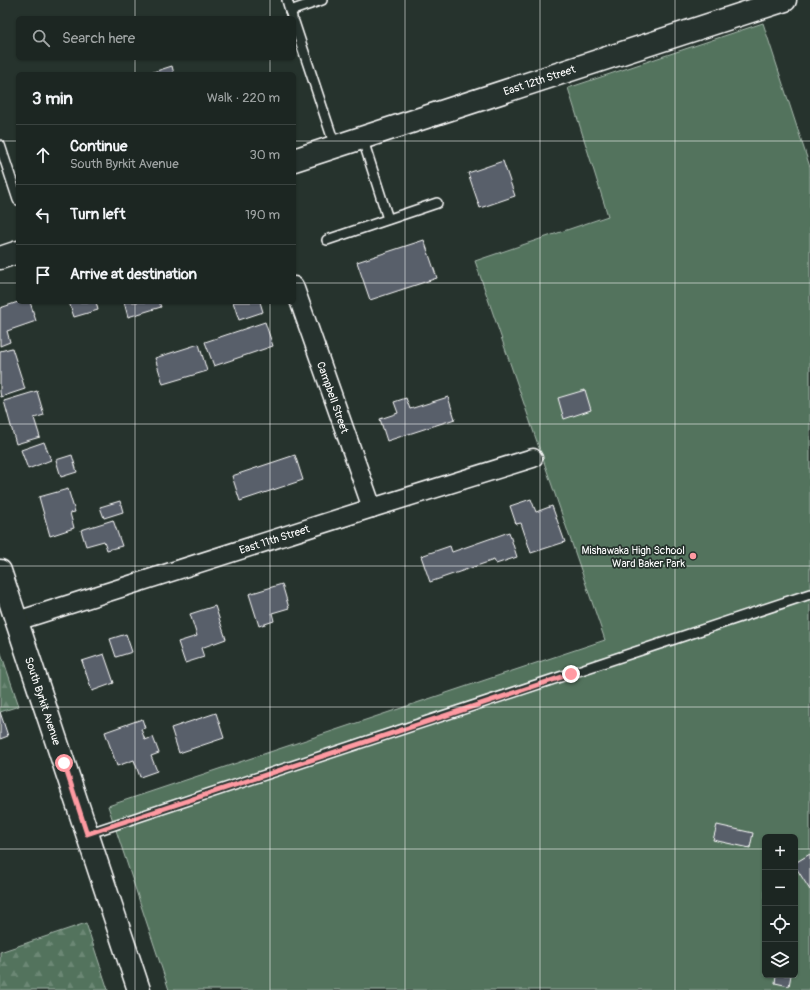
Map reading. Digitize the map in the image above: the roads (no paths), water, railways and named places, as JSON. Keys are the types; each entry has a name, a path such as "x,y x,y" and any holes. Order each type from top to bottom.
{"street":[{"name":"East 12th Street","path":"296,159 785,0"},
{"path":"0,258 16,253"},
{"name":"Campbell Street","path":"296,292 372,508"},
{"name":"East 11th Street","path":"17,621 533,458"},
{"name":"South Byrkit Avenue","path":"0,571 139,990"}],"lane":[{"path":"287,0 291,14 322,0"},
{"path":"296,28 335,146"},
{"path":"362,137 388,219"},
{"path":"0,145 16,194"},
{"path":"327,240 437,203"},
{"path":"87,834 810,594"}],"place":[{"name":"Mishawaka High School Ward Baker Park","path":"693,556"}]}
